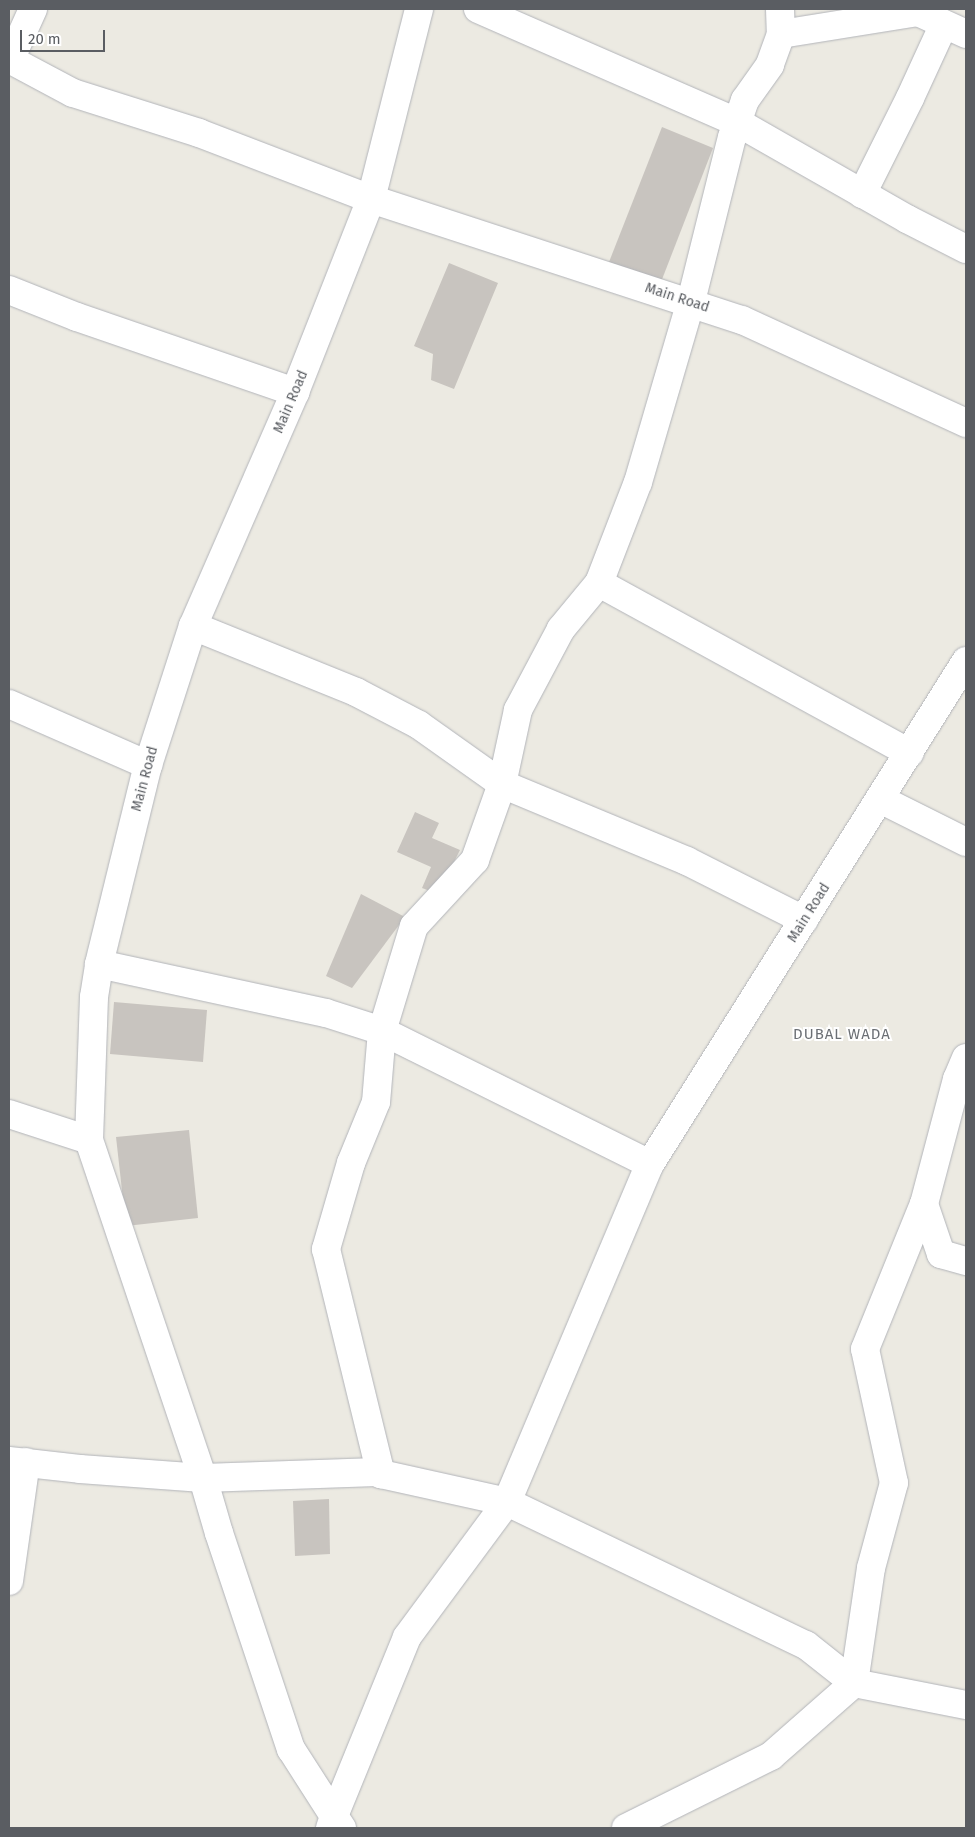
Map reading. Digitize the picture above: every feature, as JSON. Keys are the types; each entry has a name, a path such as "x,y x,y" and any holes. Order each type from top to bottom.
{"street":[{"path":"33,9 9,59 73,93 198,133 371,199 419,9"},
{"path":"478,9 737,122 862,194 966,249"},
{"path":"381,1474 326,1249 351,1163 376,1102 382,1031 414,926 475,860 502,784 518,710 561,629 599,583 638,482 690,301 737,122 745,100 770,65 780,21 894,12 918,12 955,29 910,98 862,194"},
{"name":"Main Road","path":"89,1140 94,998 100,964 148,765 193,626 295,392 371,199 690,301 742,320 966,423"},
{"path":"9,290 77,317 295,392"},
{"path":"599,583 909,753"},
{"path":"193,626 356,692 419,726 502,784 687,861 804,920"},
{"name":"Main Road","path":"335,1824 406,1637 508,1502 650,1164 966,661"},
{"path":"9,704 148,765"},
{"path":"880,799 966,842"},
{"path":"100,964 326,1013 382,1031 650,1164"},
{"path":"626,1828 771,1756 854,1683 872,1568 894,1483 865,1349 924,1204 957,1079 966,1058"},
{"path":"9,1114 89,1140 203,1478 291,1750 335,1824"},
{"path":"924,1204 941,1254 966,1261"},
{"path":"9,1581 18,1461 80,1469 203,1478 378,1472 508,1502 806,1644 854,1683 966,1706"}],"building":[{"path":"662,127 713,148 661,282 609,262"},
{"path":"449,263 498,283 454,389 431,380 433,354 414,346"},
{"path":"415,812 439,823 432,838 460,850 438,894 422,888 431,867 397,852"},
{"path":"361,894 405,917 352,988 326,976"},
{"path":"114,1002 207,1010 203,1062 110,1054"},
{"path":"189,1130 198,1218 126,1226 116,1137"},
{"path":"329,1499 330,1554 295,1556 293,1501"}],"district":[{"name":"DUBAL WADA","path":"842,1035"}]}
